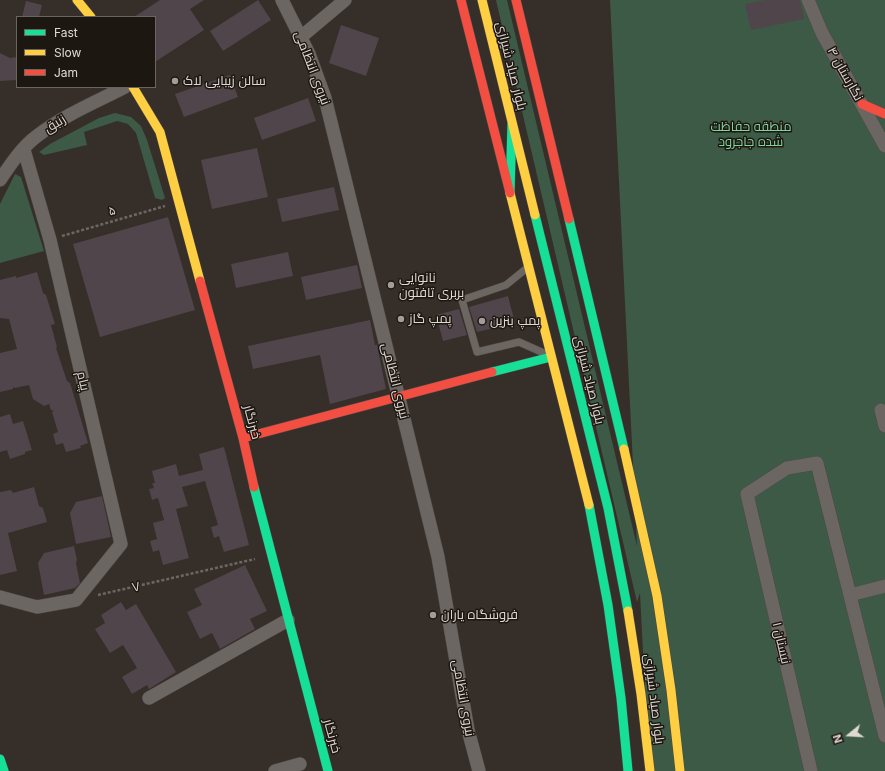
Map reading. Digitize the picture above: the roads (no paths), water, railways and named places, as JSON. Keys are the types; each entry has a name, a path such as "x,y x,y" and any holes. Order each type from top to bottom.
{"main road":[{"path":"76,0 90,16"},
{"path":"461,0 591,513 608,605 621,698 628,771"},
{"name":"بلوار صیاد شیرازی","path":"482,0 608,508 627,602 641,694 650,771"},
{"name":"بلوار صیاد شیرازی","path":"516,0 637,502 657,596 671,690 680,771"},
{"name":"خبرنگار","path":"134,88 160,132 242,438 328,771"},
{"path":"862,104 885,114"},
{"path":"510,193 512,124"},
{"path":"242,438 551,357"},
{"path":"0,759 4,771"}],"street":[{"name":"نیروی انتظامی","path":"282,0 309,54 325,98 438,558 468,730 479,771"},
{"path":"301,37 345,0"},
{"name":"نگارستان ۴","path":"808,0 822,33 885,146"},
{"name":"زنبق","path":"0,180 14,160 36,136 66,117 123,88"},
{"name":"پیام","path":"0,597 37,607 76,600 121,544 50,240 24,150"},
{"path":"881,410 885,426"},
{"name":"نیستان ۱","path":"811,771 747,494 787,468 818,463 850,595"},
{"path":"885,586 850,595 885,736"},
{"path":"149,698 288,620"},
{"path":"275,771 300,764"}],"lane":[{"path":"529,267 506,285 462,300 477,352 519,342 551,357"}],"place":[{"name":"سالن زیبایی لاک","path":"175,81"},
{"name":"نانوایی بربری تافتون","path":"391,285"},
{"name":"پمپ گاز","path":"401,319"},
{"name":"پمپ بنزین","path":"482,321"},
{"name":"فروشگاه یاران","path":"433,615"}],"park label":[{"name":"منطقه حفاظت شده جاجرود","path":"751,134"}]}
